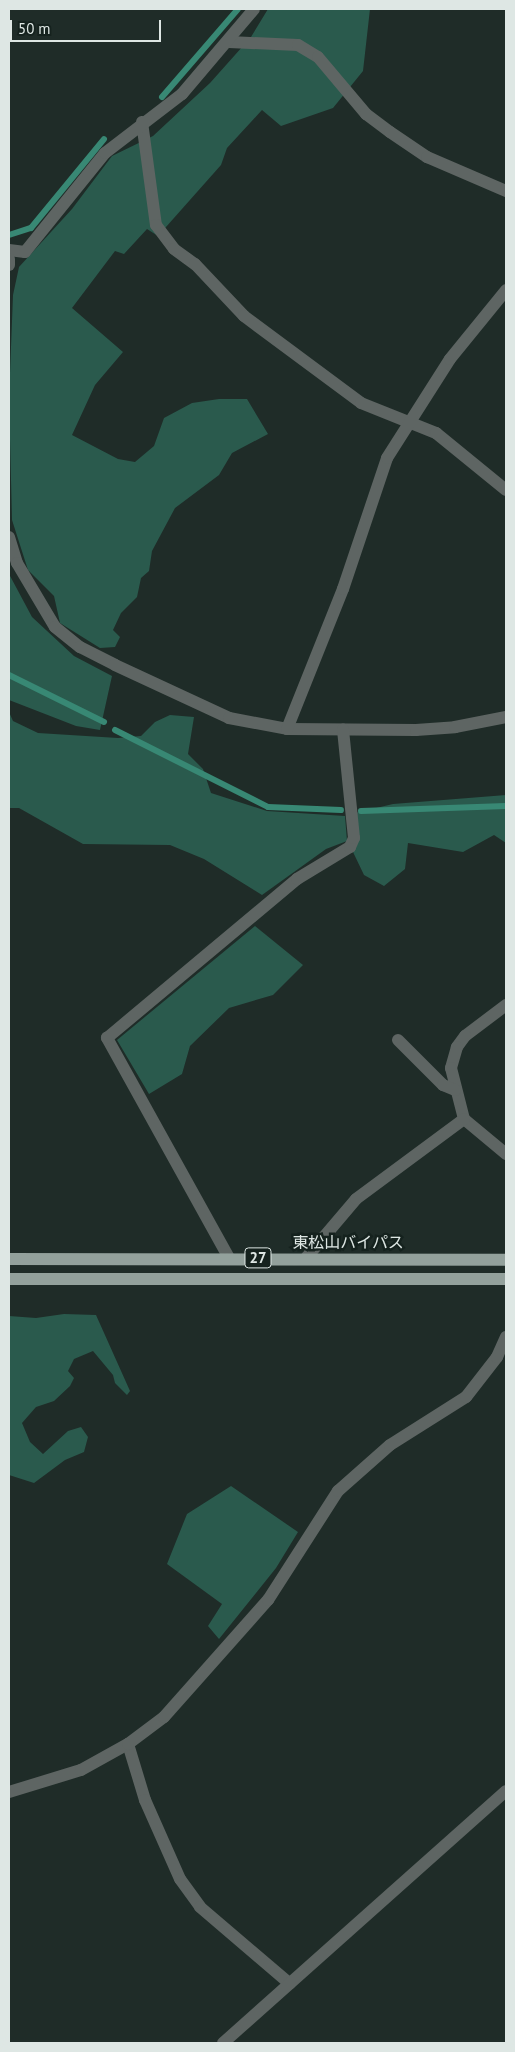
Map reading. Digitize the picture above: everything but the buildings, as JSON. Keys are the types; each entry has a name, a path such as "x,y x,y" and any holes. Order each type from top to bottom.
{"main road":[{"name":"東松山バイパス","path":"9,1259 306,1258 506,1260"},
{"name":"27","path":"9,1280 506,1279"}],"street":[{"path":"9,250 25,252 105,152 142,122 182,94 229,42 254,9"},
{"path":"229,42 298,45 318,57 355,102 390,132 427,157 506,190"},
{"path":"142,122 156,225 174,249 195,264 244,316 361,403 436,433 506,490"},
{"path":"9,258 9,264"},
{"path":"287,729 343,589 387,458 450,359 506,290"},
{"path":"9,537 17,563 54,627 80,646 229,718 287,729 343,730 455,727 506,717"},
{"path":"229,1258 107,1038 298,879 350,847 354,838 343,730"},
{"path":"506,1005 457,1047 451,1068 455,1090 464,1119 506,1154"},
{"path":"398,1040 443,1084 455,1090"},
{"path":"306,1258 356,1199 464,1119"},
{"path":"9,1792 81,1770 128,1744 164,1717 199,1681 268,1600 314,1523 350,1477 390,1445 466,1397 497,1357 506,1337"},
{"path":"128,1744 145,1800 180,1880 200,1907 290,1984"},
{"path":"223,2043 506,1791"}],"green space":[{"path":"268,9 370,9 363,71 333,108 281,126 262,110 227,148 221,165 158,236 147,229 124,254 115,251 72,308 123,352 95,385 72,435 118,459 135,462 154,446 164,418 192,403 219,399 247,399 268,434 232,453 219,475 175,508 152,551 149,571 141,578 137,597 121,613 113,630 120,637 115,647 100,648 60,623 54,596 28,570 12,520 9,399 13,295 19,267 72,209 112,156 153,136 210,83 251,37"},
{"path":"9,574 32,617 74,656 112,676 100,730 76,726 9,700"},
{"path":"9,712 13,721 38,733 118,738 141,736 155,722 170,715 194,717 188,754 203,769 211,793 267,811 345,816 347,841 326,849 262,895 204,859 170,845 83,844 19,808 9,808"},
{"path":"506,795 506,843 494,835 463,852 408,843 405,869 384,886 364,875 353,852 358,837 355,813 393,804"},
{"path":"255,926 303,965 273,995 229,1008 190,1046 182,1074 149,1094 117,1040"},
{"path":"64,1314 96,1315 130,1391 127,1395 115,1383 113,1375 93,1351 74,1359 68,1371 74,1378 70,1386 54,1401 36,1407 22,1423 30,1442 43,1454 68,1431 81,1427 88,1437 84,1452 65,1460 34,1483 9,1475 9,1316 36,1318"},
{"path":"231,1486 298,1532 276,1568 219,1639 208,1626 222,1604 167,1564 187,1514"}],"waterway":[{"path":"162,97 238,9"},
{"path":"9,235 31,228 104,139"},
{"path":"9,675 104,722"},
{"path":"115,730 268,807 341,810"},
{"path":"361,811 506,806"}]}
